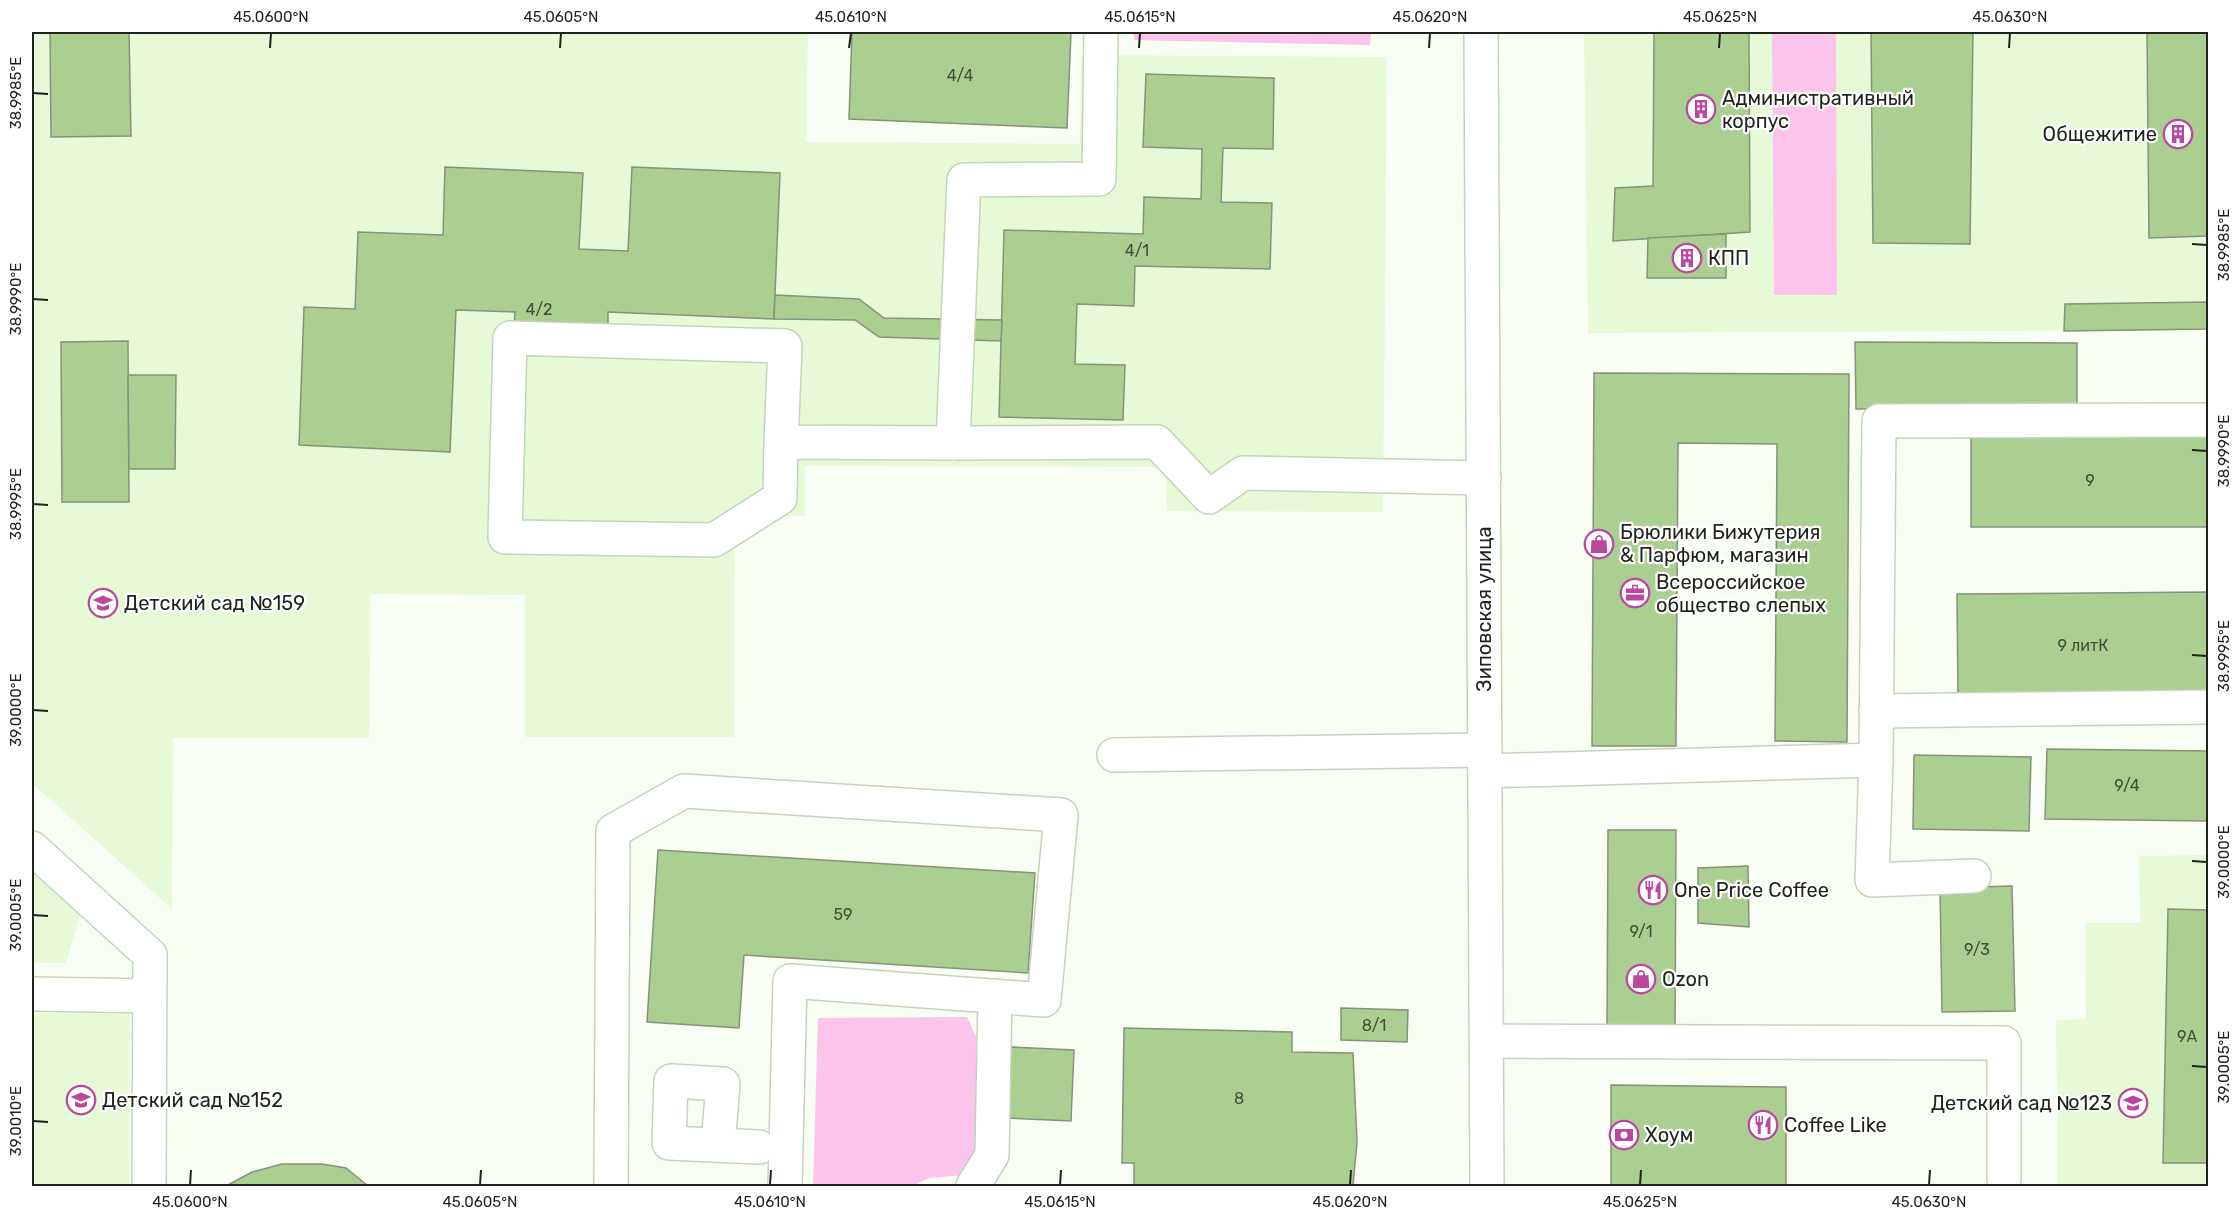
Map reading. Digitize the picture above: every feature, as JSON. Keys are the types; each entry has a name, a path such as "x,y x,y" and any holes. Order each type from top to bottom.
{"street":[{"path":"953,443 964,180 1099,179 1101,32"},
{"name":"Зиповская улица","path":"1481,32 1487,1186"},
{"path":"510,338 785,346 781,442 780,498 714,540 505,537 510,338"},
{"path":"1974,876 1872,880 1876,760 1879,421 2208,420"},
{"path":"781,442 1157,442 1209,497 1243,473 1484,478"},
{"path":"1876,711 2208,707"},
{"path":"1114,755 1485,760 1876,760"},
{"path":"611,1186 613,831 684,791 1061,815 1044,1000 790,981 785,1186"},
{"path":"32,848 150,955 149,1186"},
{"path":"32,994 149,996"},
{"path":"973,1186 992,1155 995,996"},
{"path":"1487,1041 2004,1043 2004,1179"},
{"path":"718,1145 759,1147"}],"shaded area":[{"path":"32,32 808,32 806,142 1080,144 1081,55 1387,57 1383,512 1167,511 1166,467 805,466 805,516 735,516 734,737 525,737 525,595 371,594 369,738 173,738 172,909 32,783"},
{"path":"1134,32 1371,32 1370,45 1134,40"},
{"path":"1584,32 2208,32 2208,330 1588,333"},
{"path":"1772,32 1836,32 1837,295 1774,295"},
{"name":"Детский сад №123","path":"2208,855 2208,1186 2058,1186 2056,1020 2086,1019 2085,923 2140,923 2139,856"},
{"path":"32,872 80,916 66,963 32,963"},
{"name":"Детский сад №152","path":"32,1013 130,1014 129,1186 32,1186"},
{"path":"967,1017 977,1039 975,1174 929,1178 912,1186 813,1186 818,1018"}],"building":[{"path":"50,32 129,32 131,136 51,137"},
{"path":"852,32 1071,32 1067,128 849,119"},
{"name":"Административный корпус","path":"1654,32 1749,32 1750,232 1613,241 1615,188 1653,186"},
{"path":"1871,32 1973,32 1970,244 1873,243"},
{"name":"Общежитие","path":"2147,32 2208,32 2208,236 2149,238"},
{"path":"1146,74 1274,78 1273,149 1223,148 1221,202 1272,203 1270,269 1135,266 1134,306 1077,304 1075,364 1125,365 1123,420 999,417 1004,230 1143,234 1144,197 1201,199 1202,149 1143,147"},
{"path":"445,167 583,173 579,249 628,251 632,167 780,173 774,319 608,312 608,330 514,326 515,312 456,310 450,452 299,445 304,307 355,309 358,232 443,235"},
{"name":"КПП","path":"1726,234 1726,278 1647,278 1648,238"},
{"path":"775,295 859,299 884,318 1002,320 1001,341 879,337 855,320 774,319"},
{"path":"2208,302 2208,329 2064,331 2065,304"},
{"path":"128,341 129,502 62,502 61,342"},
{"path":"1855,342 2077,343 2077,407 1856,409"},
{"name":"Всероссийское общество слепых","path":"1594,373 1849,374 1847,742 1775,741 1777,444 1678,443 1676,746 1592,746"},
{"path":"128,375 176,375 175,469 129,469"},
{"path":"1971,434 2208,434 2208,527 1971,527"},
{"path":"2208,592 2208,696 1958,699 1957,594"},
{"path":"2047,749 2208,751 2208,821 2045,819"},
{"path":"1914,755 2031,757 2029,831 1913,829"},
{"path":"1608,830 1676,830 1675,1032 1607,1031"},
{"path":"658,850 1035,873 1028,973 744,955 739,1028 647,1022"},
{"path":"1748,866 1749,927 1698,923 1698,868"},
{"path":"2012,886 2015,1011 1942,1012 1940,888"},
{"path":"2168,909 2208,910 2208,1163 2163,1163"},
{"path":"1341,1008 1408,1010 1407,1042 1341,1040"},
{"path":"1124,1028 1292,1032 1292,1052 1353,1053 1357,1142 1353,1186 1134,1186 1134,1163 1122,1163"},
{"path":"1010,1047 1074,1050 1071,1121 1007,1118"},
{"path":"1611,1085 1786,1087 1786,1186 1611,1186"},
{"path":"282,1164 322,1164 346,1168 368,1186 226,1186 252,1172"}],"place":[{"name":"Административный корпус","path":"1701,109"},
{"name":"Общежитие","path":"2178,134"},
{"name":"КПП","path":"1687,258"},
{"name":"Брюлики Бижутерия & Парфюм, магазин","path":"1599,544"},
{"name":"Всероссийское общество слепых","path":"1635,593"},
{"name":"Детский сад №159","path":"103,603"},
{"name":"One Price Coffee","path":"1653,890"},
{"name":"Ozon","path":"1641,979"},
{"name":"Детский сад №152","path":"81,1100"},
{"name":"Детский сад №123","path":"2133,1103"},
{"name":"Coffee Like","path":"1763,1125"},
{"name":"Хоум","path":"1624,1135"}]}
